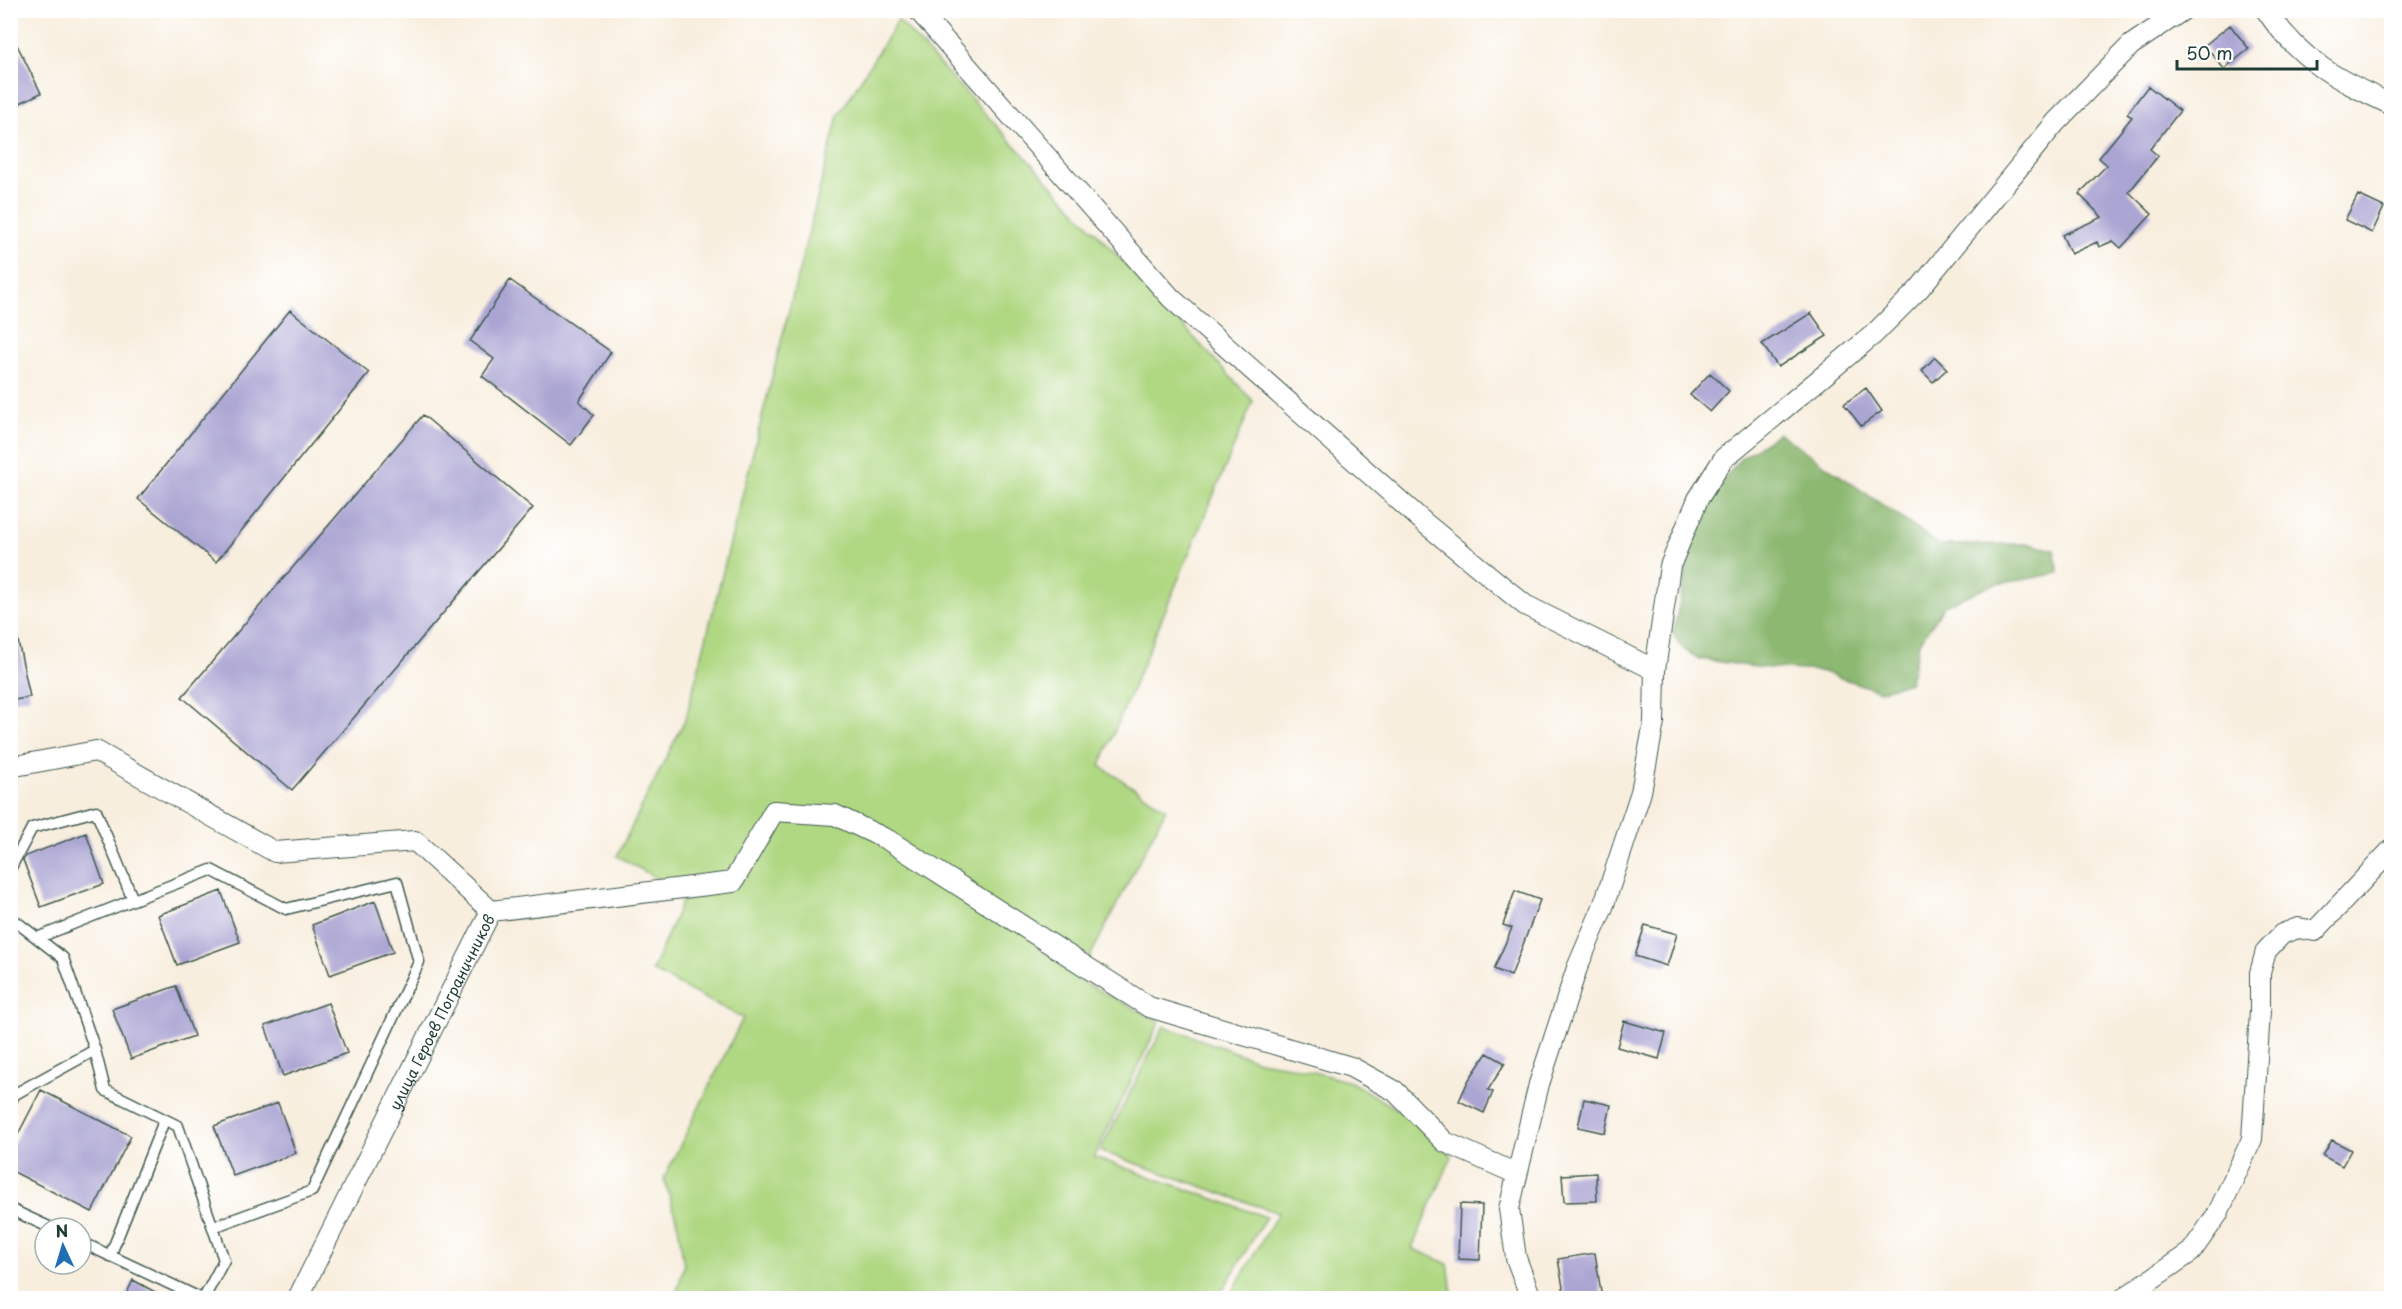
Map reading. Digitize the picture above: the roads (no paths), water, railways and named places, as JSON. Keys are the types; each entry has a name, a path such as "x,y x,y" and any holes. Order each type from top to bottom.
{"street":[{"path":"918,10 1171,298 1426,524 1525,605 1655,670"},
{"path":"1531,1299 1516,1258 1509,1209 1539,1084 1573,978 1603,907 1641,792 1654,722 1655,670 1670,566 1698,499 1724,458 1881,327 1919,289 2056,122 2131,45 2183,10"},
{"path":"2266,10 2283,35 2308,58 2336,78 2391,105"},
{"path":"10,767 96,751 275,852 415,841 491,911"},
{"name":"улица Героев Пограничников","path":"298,1299 491,911 733,882 774,811 835,815 888,840 1149,1007 1351,1067 1395,1091 1445,1142 1517,1174"},
{"path":"2124,1299 2191,1252 2217,1215 2252,1139 2260,1011 2260,973 2266,951 2282,934 2298,928 2315,931 2391,849"}],"lane":[{"path":"10,869 32,828 96,811 133,900"},
{"path":"37,938 211,870 286,909 397,882 420,962 312,1191 213,1227"},
{"path":"10,918 63,958 105,1090 178,1126 224,1260 202,1299 93,1248"},
{"path":"10,1102 15,1094 94,1050"},
{"path":"111,1256 164,1121"},
{"path":"10,1209 33,1220"}]}
